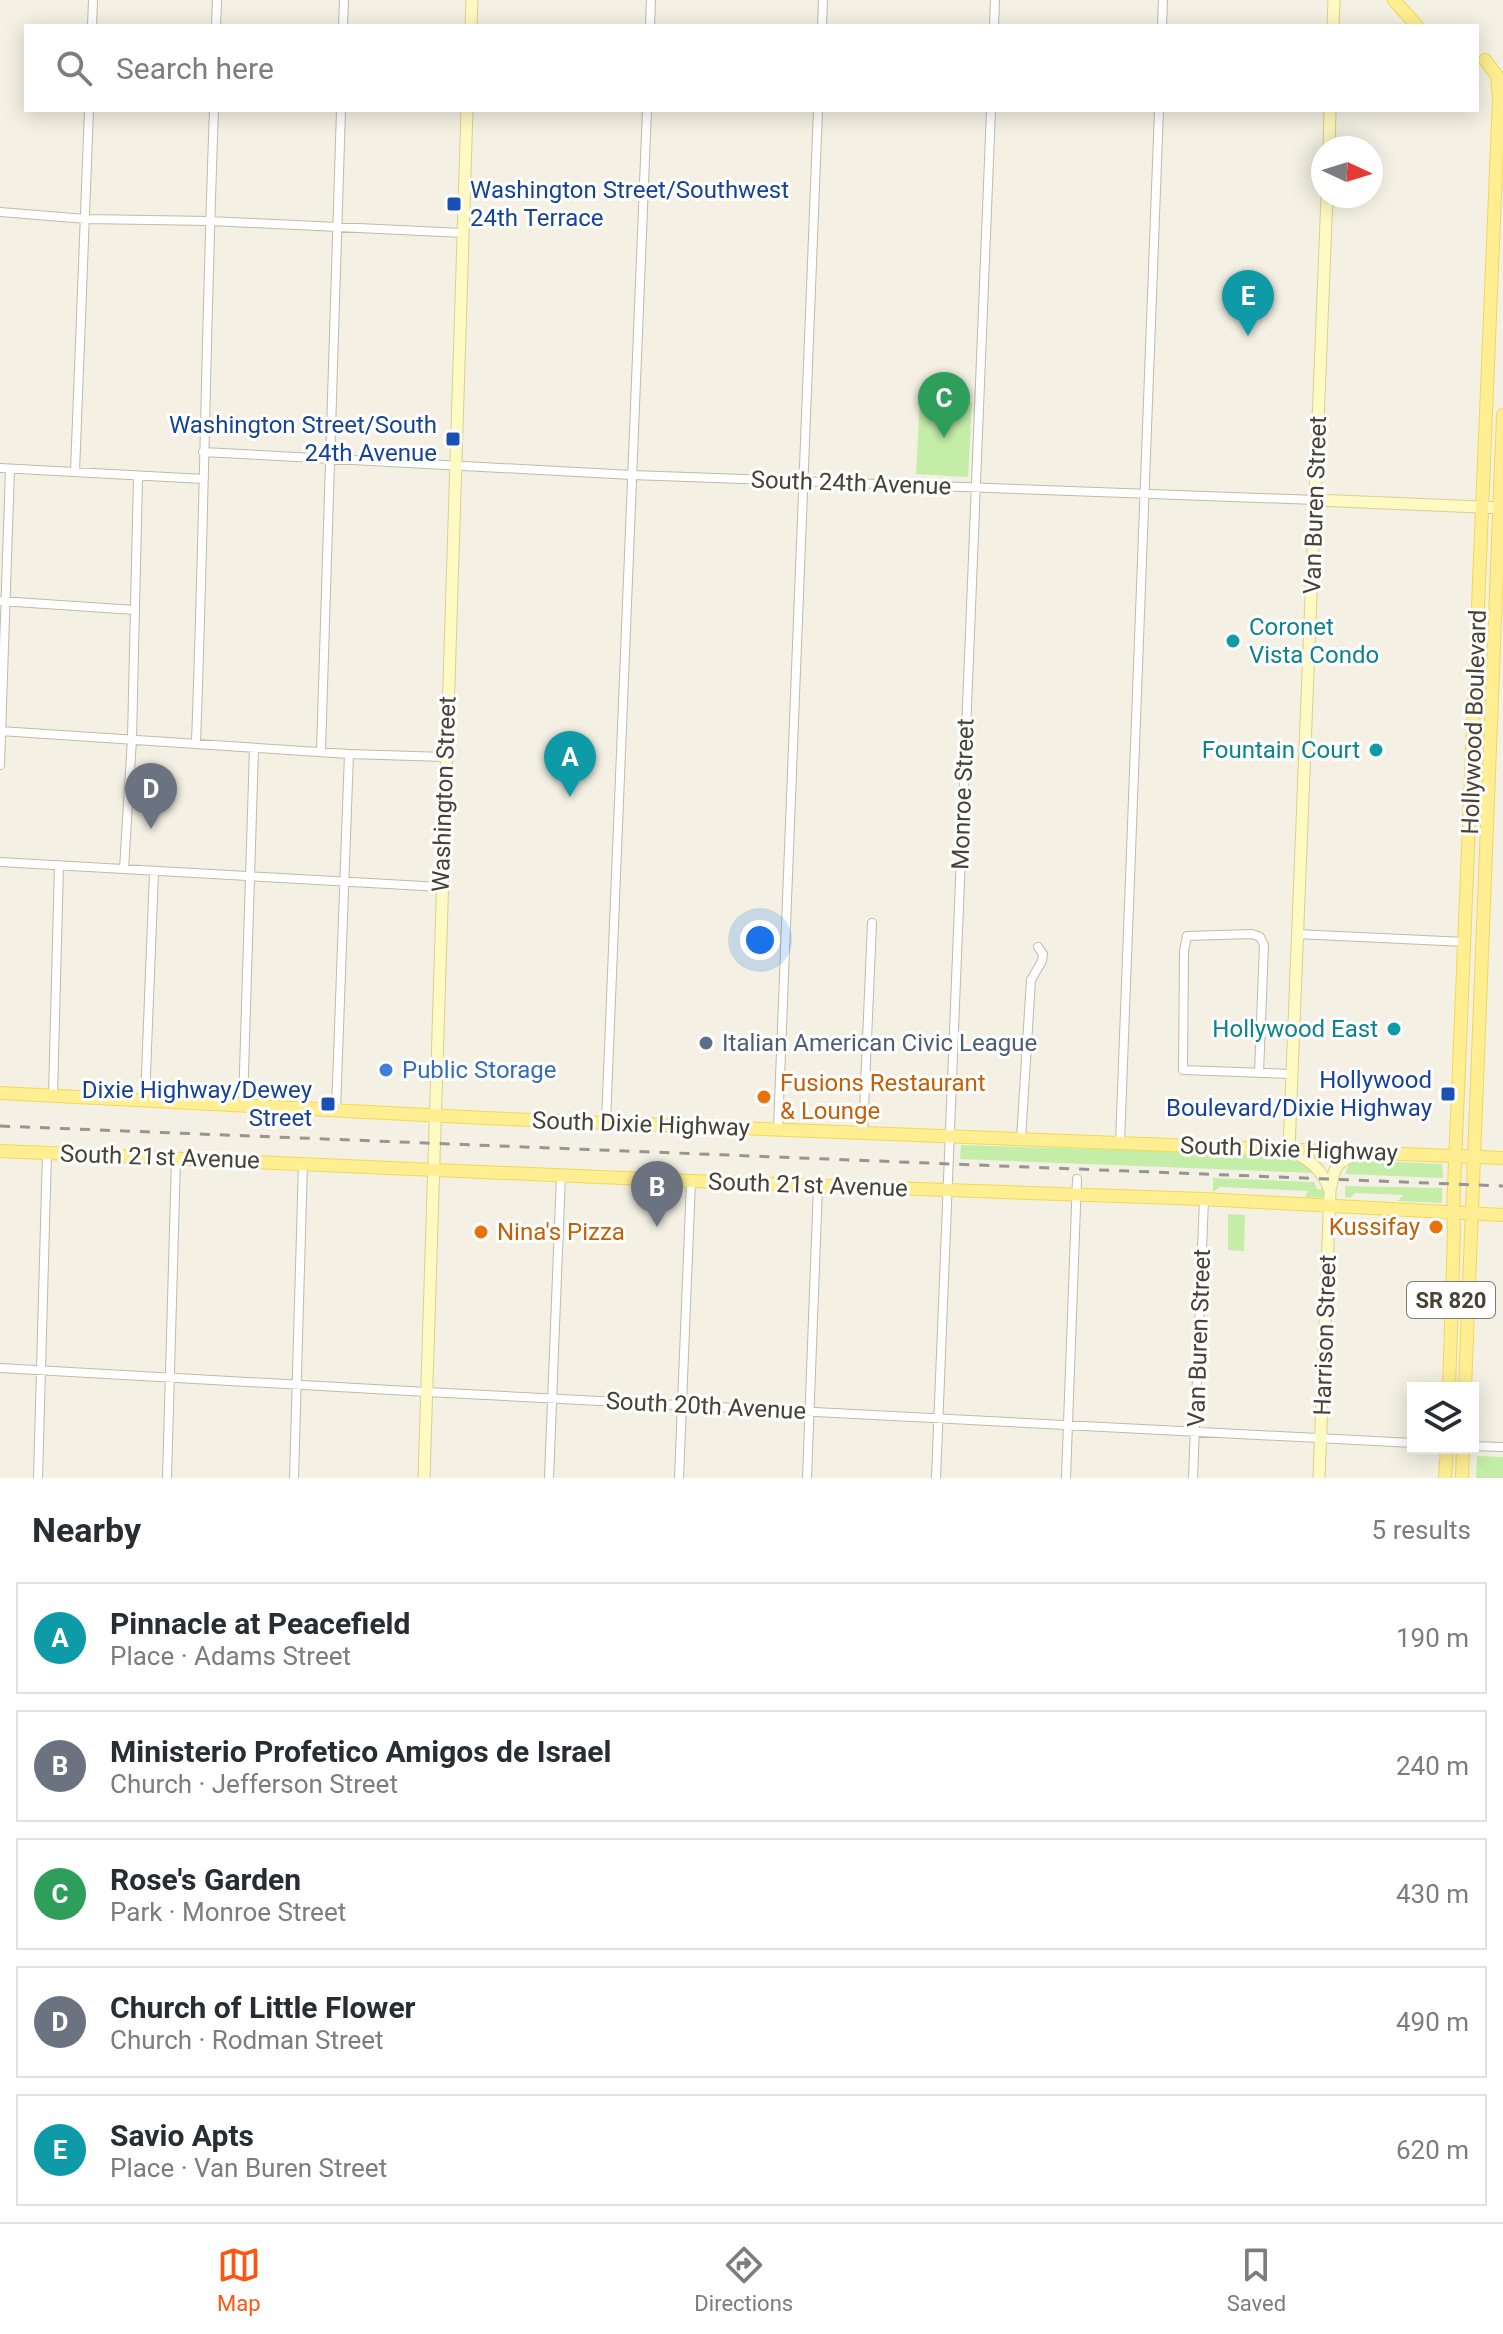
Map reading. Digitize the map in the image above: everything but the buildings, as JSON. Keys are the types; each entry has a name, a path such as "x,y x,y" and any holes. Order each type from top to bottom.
{"main road":[{"path":"1394,0 1415,24"},
{"path":"1481,59 1503,62"},
{"name":"Hollywood Boulevard","path":"1465,1382 1472,1213 1464,1156 1460,1067 1499,98 1497,76 1481,59"},
{"name":"Hollywood Boulevard","path":"1449,1382 1453,1212 1477,1064 1503,415"},
{"path":"1479,617 1484,624 1484,651 1493,656"},
{"path":"1460,1067 1477,1064"},
{"name":"South Dixie Highway","path":"0,1093 435,1115 1503,1158"},
{"name":"South 21st Avenue","path":"0,1151 818,1186 948,1188 1503,1215"},
{"path":"1445,1478 1447,1454"},
{"path":"1462,1478 1463,1454"}],"street":[{"path":"92,24 93,0"},
{"path":"216,24 217,0"},
{"path":"343,24 344,0"},
{"path":"471,24 472,0"},
{"path":"650,24 651,0"},
{"path":"822,24 823,0"},
{"path":"994,24 995,0"},
{"path":"1162,24 1163,0"},
{"path":"1333,24 1334,0"},
{"path":"75,472 89,112"},
{"path":"196,742 205,511 203,452 214,112"},
{"path":"321,751 341,112"},
{"name":"Washington Street","path":"424,1478 467,112"},
{"path":"606,1122 647,112"},
{"path":"778,1129 818,112"},
{"name":"Monroe Street","path":"936,1478 991,112"},
{"path":"1120,1143 1159,112"},
{"path":"1329,136 1330,112"},
{"name":"Van Buren Street","path":"1289,1149 1327,208"},
{"path":"0,212 86,219 210,221 463,233"},
{"name":"South 24th Avenue","path":"203,452 632,475 1501,508"},
{"path":"0,468 204,479"},
{"path":"0,765 3,601 10,469"},
{"path":"124,869 132,739 138,477"},
{"path":"3,601 135,610"},
{"path":"1,731 349,754 445,757"},
{"path":"243,1104 254,748"},
{"path":"336,1110 349,754"},
{"path":"0,862 441,887"},
{"path":"53,1096 59,865"},
{"path":"145,1099 154,872"},
{"path":"863,1133 872,923"},
{"path":"1259,1073 1264,945 1260,937 1252,934 1187,936 1184,951 1183,1070 1259,1073 1292,1074"},
{"path":"1297,934 1465,942"},
{"path":"1021,1139 1031,980 1043,954 1038,947"},
{"path":"1289,1149 1314,1164 1326,1179 1330,1191"},
{"path":"38,1478 47,1152"},
{"name":"Harrison Street","path":"1319,1478 1332,1173 1344,1159 1367,1152"},
{"path":"167,1478 176,1159"},
{"path":"294,1478 303,1163"},
{"path":"549,1478 561,1175"},
{"path":"1066,1478 1077,1179"},
{"path":"679,1478 691,1181"},
{"path":"807,1478 818,1186"},
{"name":"Van Buren Street","path":"1193,1478 1204,1199"},
{"name":"South 20th Avenue","path":"0,1368 1407,1443"},
{"path":"1479,1446 1503,1447"}],"green space":[{"path":"920,399 972,402 968,477 916,474"},
{"path":"961,1145 1295,1155 1315,1173 960,1159"},
{"path":"1351,1160 1442,1164 1443,1178 1345,1174"},
{"path":"1213,1178 1314,1182 1317,1189 1325,1189 1324,1198 1305,1197 1308,1191 1220,1187 1213,1192"},
{"path":"1345,1186 1442,1188 1442,1203 1398,1201 1403,1195 1355,1193 1350,1198 1345,1197"},
{"path":"1228,1214 1245,1215 1244,1251 1228,1250"},
{"path":"1477,1456 1503,1457 1503,1478 1476,1478"}],"railway":[{"path":"0,1126 1503,1186"}],"place":[{"name":"Washington Street/Southwest 24th Terrace","path":"454,204"},
{"name":"Savio Apts","path":"1248,336"},
{"name":"Rose's Garden","path":"944,438"},
{"name":"Washington Street/South 24th Avenue","path":"453,439"},
{"name":"Coronet Vista Condo","path":"1233,641"},
{"name":"Fountain Court","path":"1376,750"},
{"name":"Pinnacle at Peacefield","path":"570,797"},
{"name":"Church of Little Flower","path":"151,829"},
{"name":"Hollywood East","path":"1394,1029"},
{"name":"Italian American Civic League","path":"706,1043"},
{"name":"Public Storage","path":"386,1070"},
{"name":"Hollywood Boulevard/Dixie Highway","path":"1448,1094"},
{"name":"Fusions Restaurant & Lounge","path":"764,1097"},
{"name":"Dixie Highway/Dewey Street","path":"328,1104"},
{"name":"Ministerio Profetico Amigos de Israel","path":"657,1227"},
{"name":"Kussifay","path":"1436,1227"},
{"name":"Nina's Pizza","path":"481,1232"}]}
